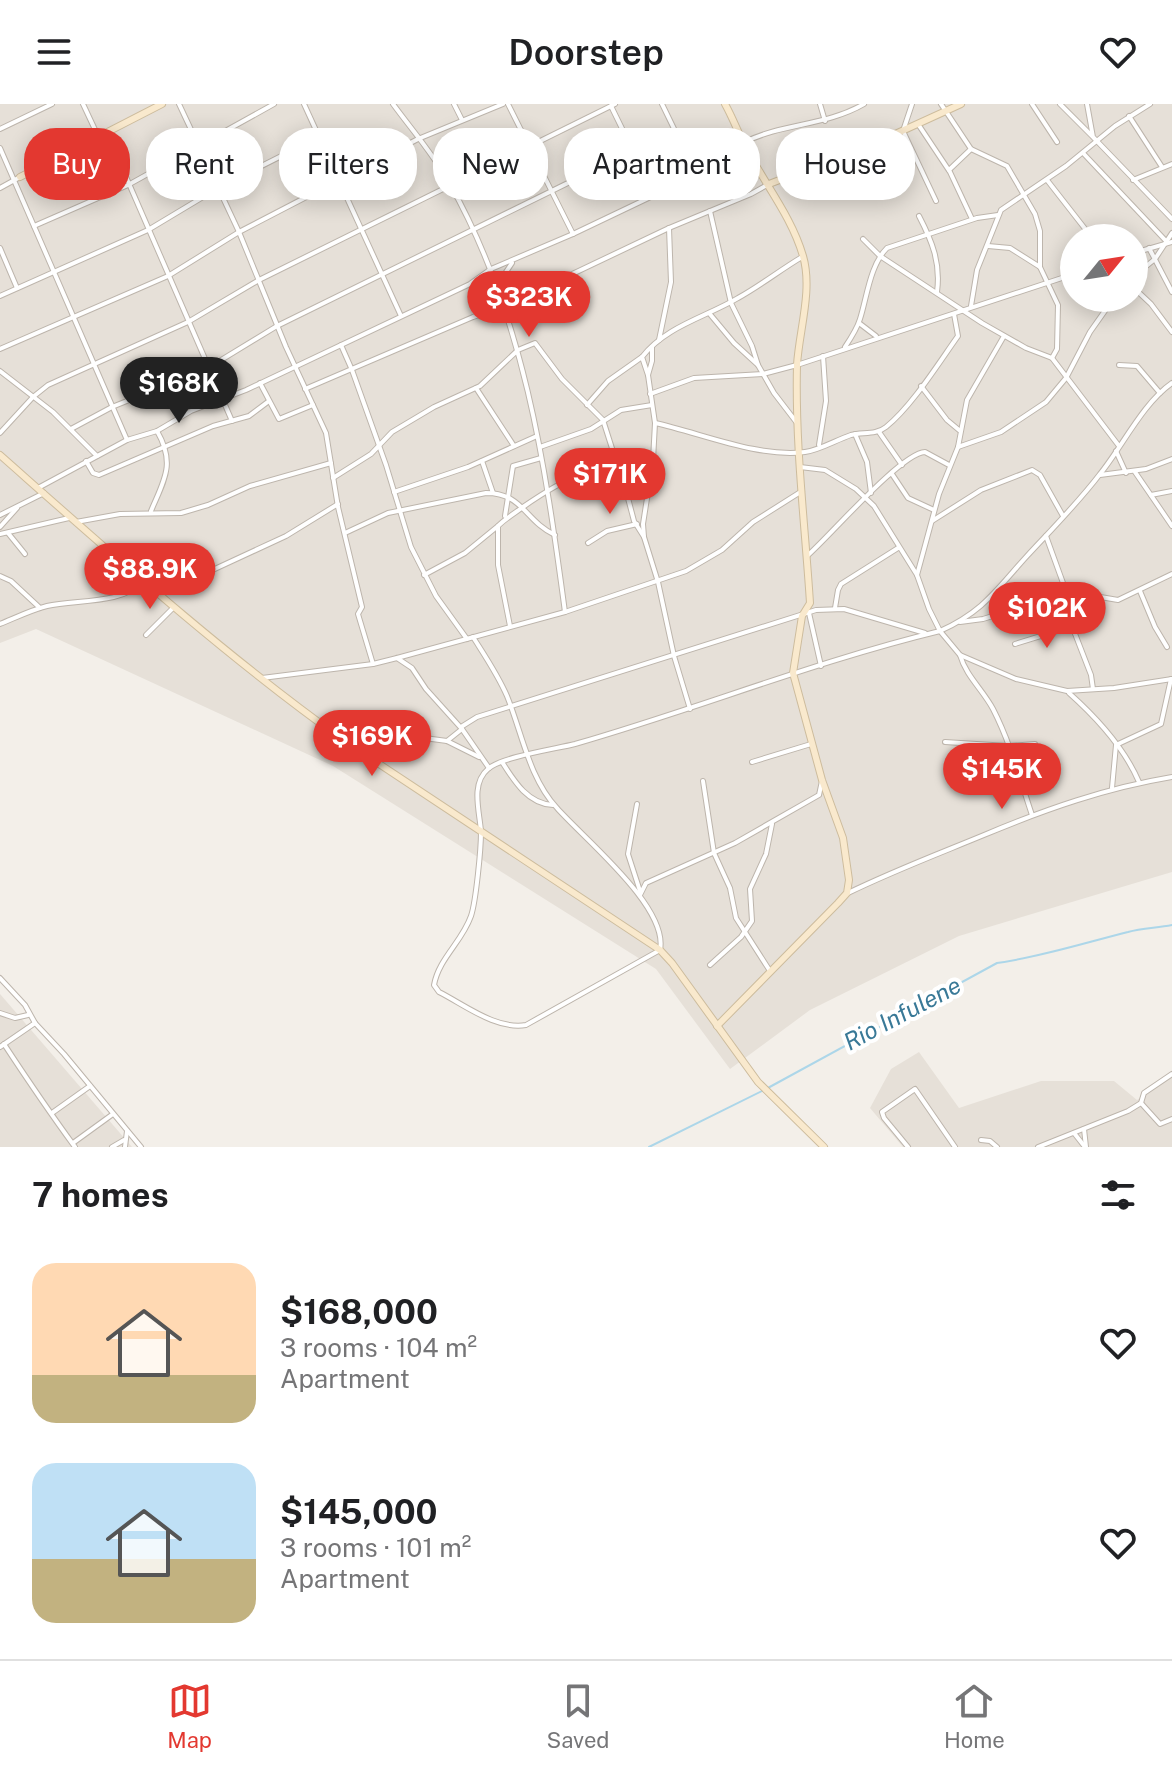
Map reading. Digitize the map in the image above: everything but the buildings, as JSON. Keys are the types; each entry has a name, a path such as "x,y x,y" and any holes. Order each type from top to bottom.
{"street":[{"path":"0,129 52,104"},
{"path":"83,104 94,128"},
{"path":"114,128 162,104"},
{"path":"179,104 190,128"},
{"path":"229,128 274,104"},
{"path":"304,104 317,128"},
{"path":"393,104 433,160"},
{"path":"454,104 462,120"},
{"path":"418,139 506,104 518,128"},
{"path":"662,104 674,128"},
{"path":"725,104 738,128"},
{"path":"820,104 825,121"},
{"path":"760,136 825,121 864,104"},
{"path":"904,128 912,104"},
{"path":"909,128 943,108 961,104"},
{"path":"1032,104 1057,142"},
{"path":"1060,104 1172,219"},
{"path":"1087,104 1094,139"},
{"path":"971,306 975,278 998,215 1005,206 1083,153 1094,139 1150,104"},
{"path":"548,137 612,105 622,128"},
{"path":"943,108 971,149 1007,166 1025,194 1040,231 1040,267 1058,305 1057,349 1052,358"},
{"path":"1129,116 1162,167"},
{"path":"918,124 949,170 972,220"},
{"path":"0,148 17,178 33,226 127,440"},
{"path":"949,170 971,149"},
{"path":"1083,153 1113,188 1168,242"},
{"path":"915,156 936,201"},
{"path":"1133,180 1172,164"},
{"path":"760,170 803,257 805,289 797,365 798,424 810,603 793,673 811,744 843,838 849,880 847,893"},
{"path":"0,188 24,174"},
{"path":"1047,180 1081,224"},
{"path":"305,389 505,306 776,181"},
{"path":"548,185 573,234"},
{"path":"71,429 112,407 208,368 277,326 564,185"},
{"path":"130,190 232,421"},
{"path":"0,433 48,385 188,322 259,280 433,193"},
{"path":"33,226 93,200"},
{"path":"0,296 148,230 198,200"},
{"path":"224,200 326,433 338,504 362,607 358,614 373,664"},
{"path":"0,349 168,276 239,232 303,200"},
{"path":"348,200 401,316"},
{"path":"458,200 498,284 518,350 540,447 565,612"},
{"path":"0,515 19,506 86,461 127,440 157,431 183,415 295,367 480,279 491,269 642,200"},
{"path":"710,211 731,303 758,365 774,393 798,424"},
{"path":"844,349 859,323 880,256 891,245 998,215"},
{"path":"919,216 938,263 937,292"},
{"path":"659,340 671,282 669,228"},
{"path":"1148,265 1172,233"},
{"path":"863,239 880,256 963,311 1004,336 1052,358 1117,448 1126,473"},
{"path":"1168,242 1149,248 1172,292"},
{"path":"988,246 1010,248 1040,267"},
{"path":"0,248 17,288"},
{"path":"587,405 608,381 642,357 659,340 731,303 803,257"},
{"path":"498,284 513,261"},
{"path":"650,394 694,378 763,374 797,365 1060,279"},
{"path":"1148,304 1172,332"},
{"path":"958,447 1001,432 1044,404 1066,378 1104,312"},
{"path":"709,313 758,365"},
{"path":"655,423 751,448 800,453 855,434 879,432 890,424 958,336 954,314"},
{"path":"859,323 877,337"},
{"path":"917,575 934,510 958,447 967,400 1004,336"},
{"path":"341,345 411,547 424,575 499,679 532,769 553,805 640,894 660,936 660,950"},
{"path":"333,478 378,447 387,435 414,418 476,388 518,350 527,345 538,345 562,379 603,420 636,524 644,537"},
{"path":"648,375 652,347"},
{"path":"819,447 826,401 823,356"},
{"path":"642,357 648,375 655,423 644,537 690,709"},
{"path":"1119,365 1137,366 1160,393"},
{"path":"0,371 71,429 97,456"},
{"path":"260,383 279,419 313,405"},
{"path":"660,950 526,1025 488,1019 439,992 434,985 436,976 445,957 465,930 476,899 481,832 477,802 483,775 489,768 690,709 793,673 940,631 958,623 988,602 1100,475 1160,393 1172,383"},
{"path":"921,386 947,420 959,430"},
{"path":"476,388 514,447"},
{"path":"86,461 93,473 99,475 249,416 269,401"},
{"path":"540,447 591,429 621,410 652,405"},
{"path":"591,429 606,430"},
{"path":"151,511 166,475 167,448 157,431"},
{"path":"879,432 902,465"},
{"path":"855,434 867,462 871,493"},
{"path":"393,492 482,461 537,436"},
{"path":"807,556 865,497 913,455 921,451 949,465"},
{"path":"0,455 295,706 660,950 758,1082 824,1147"},
{"path":"505,519 513,466 541,458"},
{"path":"1100,475 1135,472 1172,459"},
{"path":"482,461 493,493"},
{"path":"0,534 100,516 151,511 181,513 250,486 331,463"},
{"path":"424,575 465,553 505,519 547,490 579,473 618,464 652,465"},
{"path":"800,467 825,470 865,497 879,513 917,575 940,631 960,655 970,676 991,705 1032,815"},
{"path":"932,521 981,490 1032,470 1040,475 1063,517"},
{"path":"1135,472 1172,526"},
{"path":"892,474 908,498 934,510"},
{"path":"262,678 373,664 565,612 658,582 722,550 753,522 802,491"},
{"path":"1150,496 1172,491"},
{"path":"345,533 374,517 443,499 493,493 510,497 523,507 538,526 555,535"},
{"path":"158,592 279,540 338,504"},
{"path":"0,527 19,506"},
{"path":"588,543 607,531 643,524"},
{"path":"498,526 498,565 510,626"},
{"path":"8,533 25,554"},
{"path":"1046,536 1067,594"},
{"path":"835,608 841,584 898,548"},
{"path":"958,623 1060,595 1097,595 1118,600 1172,574"},
{"path":"0,576 11,581 40,608"},
{"path":"0,624 40,608 111,597 134,589 145,580"},
{"path":"1140,591 1167,647"},
{"path":"1060,595 1091,675 1093,689"},
{"path":"146,635 174,606"},
{"path":"447,741 477,717 835,608 927,634"},
{"path":"974,613 976,620"},
{"path":"806,615 821,666"},
{"path":"1015,644 1070,627"},
{"path":"409,655 412,668 426,689 462,728 489,768"},
{"path":"960,655 1016,679 1067,691 1126,687 1172,679 1161,724 1117,744"},
{"path":"397,658 412,668"},
{"path":"1067,691 1117,744 1139,782"},
{"path":"363,754 412,737 447,741 481,758"},
{"path":"945,742 1008,746 1035,744"},
{"path":"752,762 811,744"},
{"path":"1112,788 1117,744"},
{"path":"502,762 522,790 536,800 553,805"},
{"path":"717,1026 847,893 896,869 1032,815 1112,788 1172,777"},
{"path":"631,883 646,883 772,824 819,795 822,780"},
{"path":"703,781 714,853 730,888 736,918 770,971"},
{"path":"819,795 830,805"},
{"path":"637,804 628,854 640,894"},
{"path":"710,965 752,921 750,889 766,854 772,824"},
{"path":"640,894 646,883"},
{"path":"0,978 141,1147"},
{"path":"0,1013 15,1018 29,1014"},
{"path":"35,1023 2,1046 74,1145 113,1114"},
{"path":"1038,1147 1141,1103 1144,1093 1172,1076"},
{"path":"52,1113 90,1086"},
{"path":"908,1147 882,1112 915,1089 955,1147"},
{"path":"1141,1103 1160,1124 1172,1119"},
{"path":"1084,1129 1086,1147"},
{"path":"125,1147 127,1131"},
{"path":"1074,1133 1086,1147"},
{"path":"112,1147 124,1140"},
{"path":"981,1140 990,1141 997,1147"}],"shaded area":[{"path":"0,104 1172,104 1172,872 959,936 810,1010 730,1069 656,969 333,766 36,629 0,643"},
{"path":"0,994 132,1147 0,1147"},
{"path":"919,1052 959,1108 1041,1081 1114,1081 1137,1100 1172,1077 1172,1147 903,1147 870,1108 891,1069"}],"waterway":[{"name":"Rio Infulene","path":"649,1147 766,1089 997,963 1133,931 1172,925"}]}
